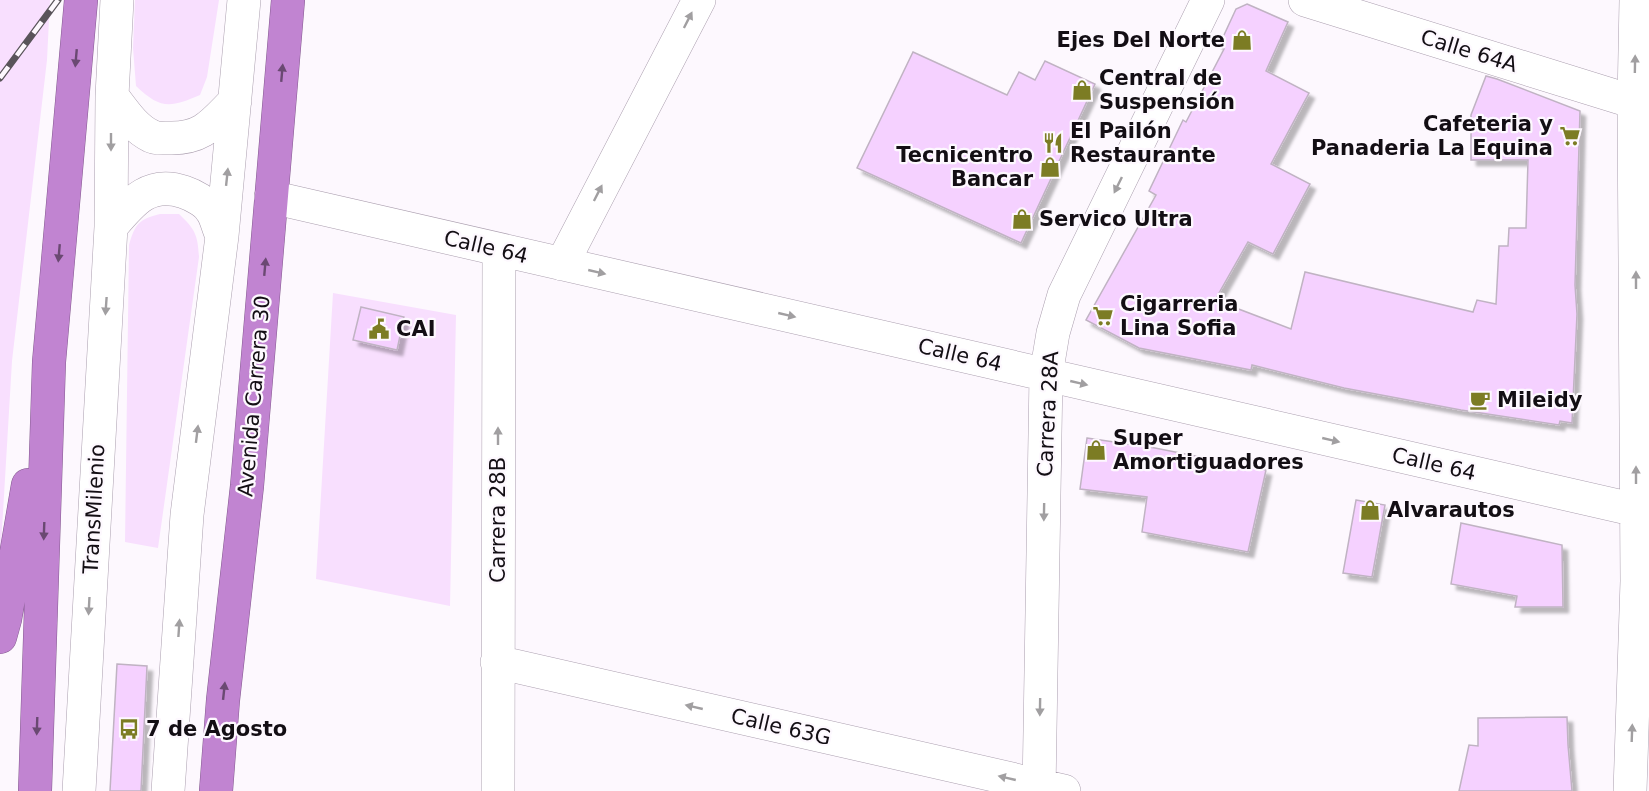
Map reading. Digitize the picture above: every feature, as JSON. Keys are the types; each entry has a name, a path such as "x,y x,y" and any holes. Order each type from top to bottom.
{"highway":[{"path":"35,791 49,362 81,0"},
{"name":"Avenida Carrera 30","path":"216,791 223,700 247,486 288,0"},
{"path":"0,637 49,362"}],"street":[{"name":"TransMilenio","path":"80,791 111,227 112,96 117,0"},
{"path":"168,791 187,515 222,236 244,0"},
{"path":"562,264 699,0"},
{"name":"Carrera 28A","path":"1048,789 1046,375 1053,333 1064,296 1208,0"},
{"name":"Calle 64A","path":"1305,0 1634,102"},
{"path":"1630,791 1637,580 1643,512 1642,188 1634,102 1636,0"},
{"path":"112,96 134,124 153,137 176,138 193,137 210,127 235,101"},
{"path":"111,227 128,206 150,191 168,187 192,195 211,209 222,236"},
{"name":"Calle 64","path":"271,197 1643,512"},
{"name":"Carrera 28B","path":"498,791 499,249"},
{"name":"Calle 63G","path":"497,662 1048,789"}],"shaded area":[{"path":"0,0 50,0 47,60 12,361 0,563"},
{"path":"135,0 219,0 207,77 200,95 181,102 166,104 152,99 136,86 133,48"},
{"path":"160,214 179,214 189,224 195,233 199,257 158,548 125,542 129,245 133,232 143,220"},
{"path":"333,293 456,315 450,606 316,579"}],"building":[{"path":"1247,4 1288,22 1266,71 1309,93 1271,164 1310,184 1273,254 1248,242 1215,300 1291,329 1305,272 1473,312 1477,300 1496,304 1499,246 1508,246 1509,228 1526,228 1528,160 1471,160 1471,115 1486,76 1497,79 1580,111 1575,285 1577,314 1572,423 1560,421 1559,425 1461,410 1344,388 1252,365 1251,370 1139,348 1086,320 1156,195 1149,191 1183,120 1186,122 1224,49 1218,48 1236,9"},
{"path":"913,52 1007,95 1019,72 1035,80 1045,61 1095,84 1021,243 857,168"},
{"name":"CAI","path":"361,307 404,317 397,350 353,340"},
{"path":"1087,438 1155,448 1266,470 1248,552 1142,532 1147,497 1080,489"},
{"path":"1356,500 1385,505 1372,577 1343,573"},
{"path":"1461,523 1562,545 1563,607 1515,607 1517,596 1451,584"},
{"name":"7 de Agosto","path":"117,664 147,666 141,791 110,791"},
{"path":"1567,717 1572,791 1459,791 1469,745 1478,746 1478,718"}],"railway":[{"path":"0,78 58,0"}],"place":[{"name":"Ejes Del Norte","path":"1242,40"},
{"name":"Central de Suspensión","path":"1082,90"},
{"name":"Cafeteria y Panaderia La Equina","path":"1570,136"},
{"name":"El Pailón Restaurante","path":"1053,143"},
{"name":"Tecnicentro Bancar","path":"1050,167"},
{"name":"Servico Ultra","path":"1022,219"},
{"name":"Cigarreria Lina Sofia","path":"1103,316"},
{"name":"CAI","path":"379,329"},
{"name":"Mileidy","path":"1480,400"},
{"name":"Super Amortiguadores","path":"1096,450"},
{"name":"Alvarautos","path":"1370,510"},
{"name":"7 de Agosto","path":"129,729"}]}
